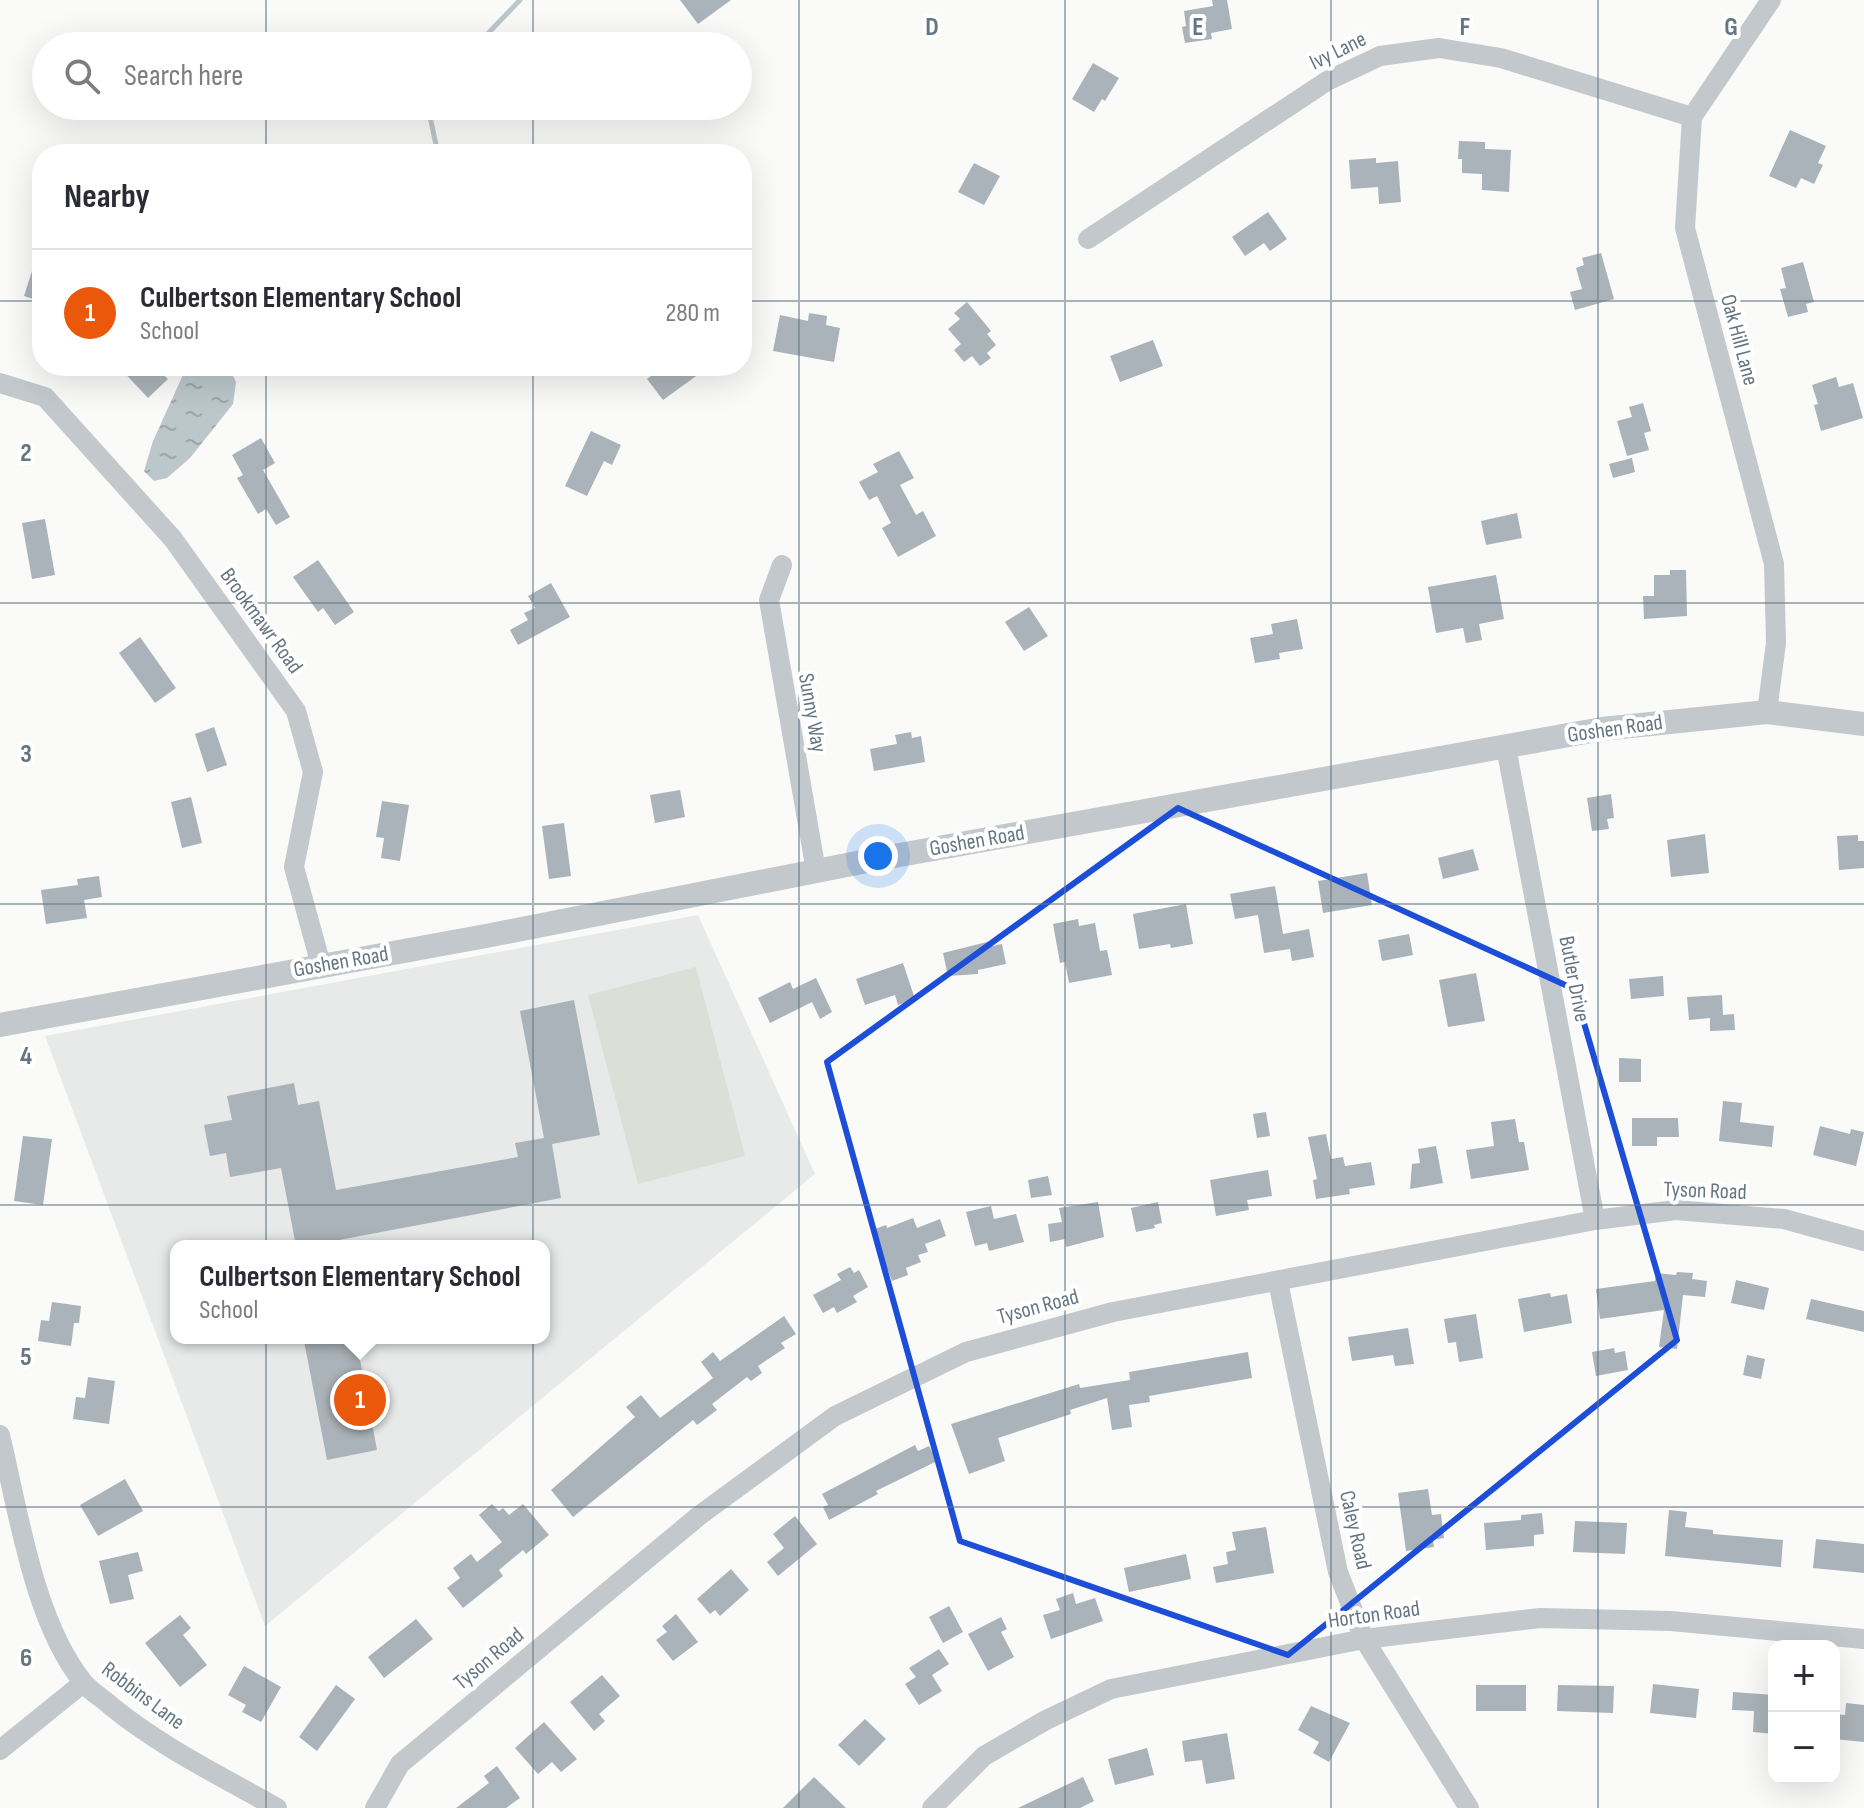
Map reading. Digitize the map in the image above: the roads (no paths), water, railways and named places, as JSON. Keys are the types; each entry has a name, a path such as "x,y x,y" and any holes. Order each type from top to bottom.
{"street":[{"path":"1692,117 1771,0"},
{"name":"Ivy Lane","path":"1088,239 1327,81 1380,56 1439,48 1501,58 1692,117"},
{"name":"Oak Hill Lane","path":"1692,117 1685,228 1774,564 1776,643 1767,712"},
{"name":"Brookmawr Road","path":"0,383 45,397 173,539 296,711 313,772 294,867 321,965"},
{"name":"Sunny Way","path":"782,565 769,600 816,871"},
{"name":"Goshen Road","path":"0,1025 816,871 1602,729 1767,712 1864,724"},
{"name":"Butler Drive","path":"1506,747 1595,1220"},
{"name":"Tyson Road","path":"375,1808 400,1764 700,1515 835,1416 966,1352 1113,1312 1595,1220 1676,1210 1784,1219 1864,1241"},
{"name":"Caley Road","path":"1278,1282 1338,1572 1364,1639 1469,1808"},
{"name":"Robbins Lane","path":"0,1435 4,1468 34,1577 53,1633 83,1683 131,1722 277,1808"},
{"name":"Horton Road","path":"932,1808 984,1756 1046,1720 1111,1689 1364,1639 1540,1618 1671,1621 1864,1639"},
{"path":"0,1750 83,1683"}],"water":[{"path":"182,376 233,376 236,382 233,404 190,458 167,478 154,481 144,471 153,441"}],"waterway":[{"path":"489,32 520,0"},
{"path":"431,120 436,144"}],"place":[{"name":"Culbertson Elementary School","path":"360,1400"}]}
